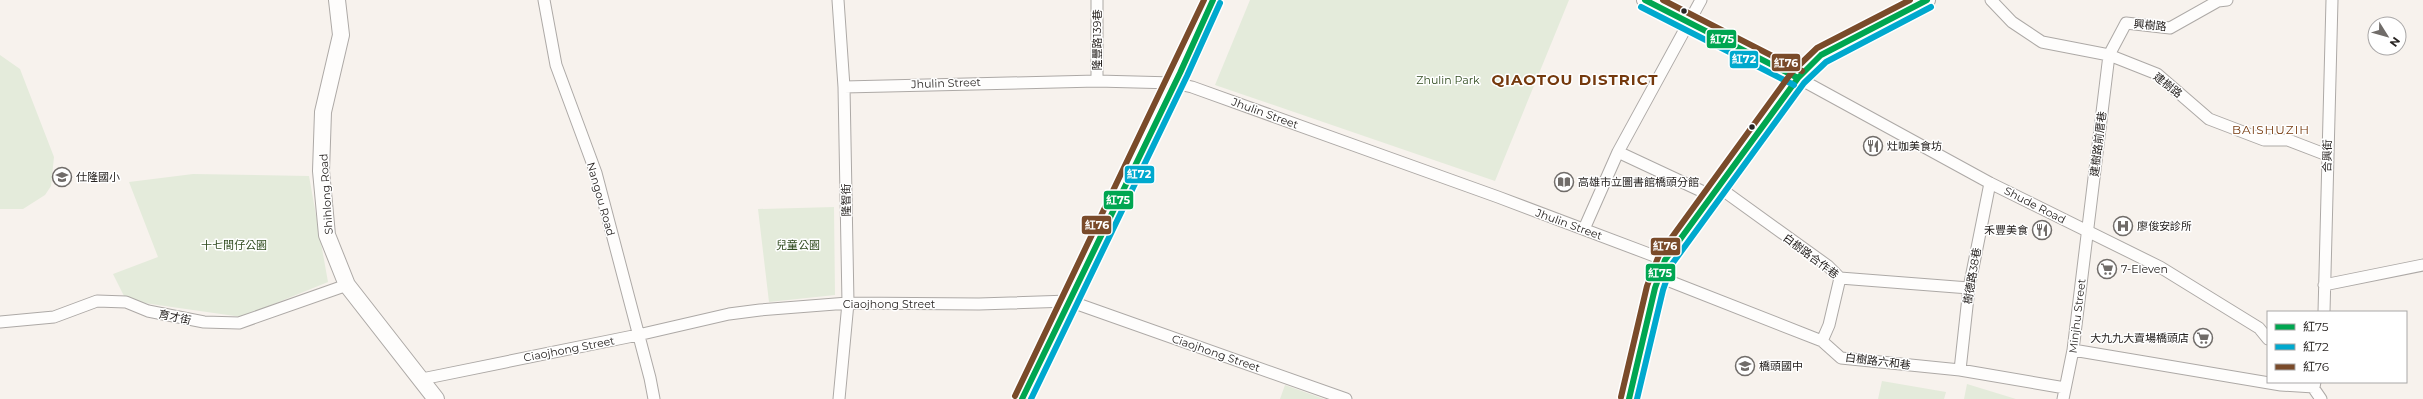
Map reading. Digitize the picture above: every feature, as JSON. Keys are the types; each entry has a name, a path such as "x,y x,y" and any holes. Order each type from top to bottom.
{"street":[{"name":"Shihlong Road","path":"337,0 341,35 323,112 321,171 327,235 347,285 422,379 436,399"},
{"name":"Nangou Road","path":"544,0 556,65 596,173 654,399"},
{"name":"隆智街","path":"838,0 844,87 848,303 839,399"},
{"name":"隆豐路139巷","path":"1097,0 1097,81"},
{"path":"1022,399 1213,0"},
{"path":"1645,0 1798,78"},
{"path":"1584,229 1618,152 1701,0"},
{"path":"1629,399 1659,277 1665,260 1798,78 1821,55 1927,0"},
{"name":"建樹路","path":"1991,0 2012,22 2042,42 2109,55 2157,74 2209,119 2264,140 2288,140 2327,155"},
{"name":"興樹路","path":"2109,55 2126,23 2170,28 2221,0"},
{"name":"合興街","path":"2324,311 2332,0"},
{"name":"建樹路前厝巷","path":"2088,232 2109,55"},
{"name":"Shude Road","path":"1798,78 1990,183 2160,267 2259,328 2267,338"},
{"name":"Jhulin Street","path":"844,87 1097,81 1174,83 1192,87 1584,229 1665,260"},
{"name":"白樹路合作巷","path":"1618,152 1714,191 1828,266 1840,278 1969,288"},
{"name":"樹德路38巷","path":"1960,370 1969,288 1990,183"},
{"name":"Minjhu Street","path":"2064,394 2073,350 2088,232"},
{"path":"2324,285 2423,266"},
{"name":"白樹路六和巷","path":"1659,277 1822,341 1841,358 1960,370 2064,394"},
{"path":"1822,341 1829,325 1840,278"},
{"name":"育才街","path":"0,322 54,317 97,301 126,302 148,311 204,322 239,323 347,285"},
{"name":"Ciaojhong Street","path":"422,379 638,335 729,314 848,303 979,304 1069,301 1346,399"},
{"path":"2073,350 2267,383"},
{"path":"2269,383 2281,385 2312,384 2321,399"}],"green space":[{"name":"Zhulin Park","path":"1250,0 1569,0 1495,181 1215,85"},
{"path":"0,55 20,69 54,157 51,186 45,195 23,209 0,209"},
{"name":"十七間仔公園","path":"193,174 309,176 328,282 242,317 144,303 124,296 113,274 158,257 129,182"},
{"name":"兒童公園","path":"834,207 835,295 769,302 758,209"},
{"path":"1882,381 1946,392 1944,399 1878,399"},
{"path":"1967,384 2016,399 1964,399"},
{"path":"1285,385 1324,399 1280,399"}],"transit line":[{"name":"紅76","path":"1015,396 1204,0"},
{"name":"紅75","path":"1022,399 1180,73 1213,0"},
{"name":"紅75","path":"1645,0 1798,78"},
{"name":"紅76","path":"1663,0 1802,71"},
{"name":"紅76","path":"1621,397 1647,286 1659,255 1792,72 1817,48 1910,0"},
{"name":"紅75","path":"1629,399 1655,288 1665,260 1798,78 1821,55 1927,0"},
{"name":"紅72","path":"1031,399 1187,76 1220,3"},
{"name":"紅72","path":"1641,7 1794,85"},
{"name":"紅72","path":"1637,399 1663,290 1672,264 1804,83 1826,62 1931,7"}],"place":[{"name":"灶咖美食坊","path":"1873,146"},
{"name":"仕隆國小","path":"62,177"},
{"name":"高雄市立圖書館橋頭分館","path":"1564,182"},
{"name":"廖俊安診所","path":"2123,226"},
{"name":"禾豐美食","path":"2042,230"},
{"name":"7-Eleven","path":"2107,269"},
{"name":"大九九大賣場橋頭店","path":"2203,338"},
{"name":"橋頭國中","path":"1745,366"}],"district":[{"name":"QIAOTOU DISTRICT","path":"1575,79"},
{"name":"BAISHUZIH","path":"2271,129"}]}
